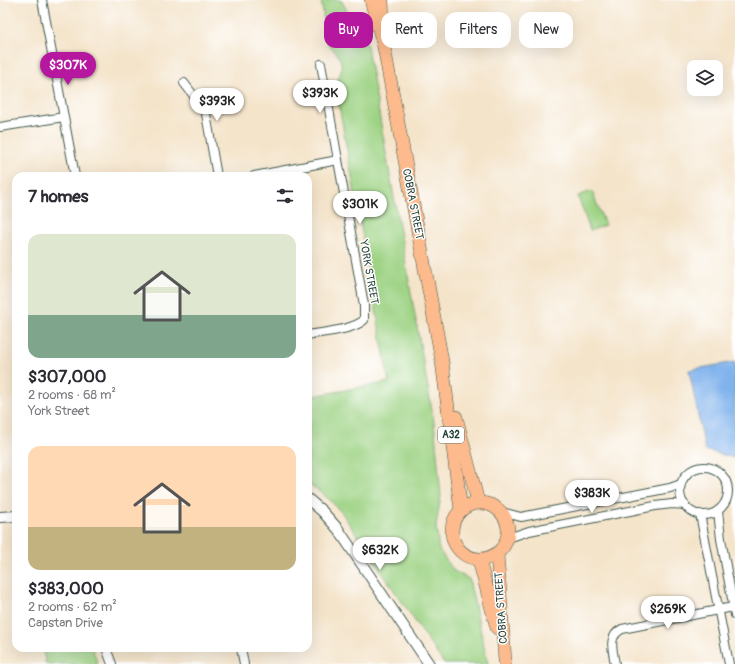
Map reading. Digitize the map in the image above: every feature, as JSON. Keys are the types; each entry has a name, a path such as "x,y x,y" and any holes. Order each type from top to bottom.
{"highway":[{"name":"COBRA STREET","path":"371,0 381,37"},
{"name":"COBRA STREET","path":"382,0 382,12"},
{"name":"COBRA STREET","path":"384,48 442,361 461,510"},
{"name":"COBRA STREET","path":"442,361 478,502"},
{"path":"478,502 487,503 502,512 508,524 508,538 504,547 497,554 489,558 479,560 470,558 461,553 455,545 452,536 452,527 455,518 461,510 478,502"},
{"name":"COBRA STREET","path":"497,554 505,663"},
{"name":"COBRA STREET","path":"479,560 505,663"}],"street":[{"path":"42,0 74,172"},
{"path":"275,172 338,160 322,64"},
{"path":"184,83 206,114 216,172"},
{"path":"0,127 64,117"},
{"name":"YORK STREET","path":"312,334 352,326 359,324 364,320 364,305 338,160"},
{"path":"706,466 718,471 723,476 728,488 726,500 718,510 712,513 700,514 694,512 685,505 681,498 681,484 684,478 693,469 706,466"},
{"path":"502,512 522,517 664,489 681,484"},
{"path":"312,502 338,529 429,664"},
{"path":"508,538 529,530 655,506 672,504 685,505"},
{"path":"718,510 721,539 735,615"},
{"path":"700,514 729,664"},
{"path":"0,517 12,516"},
{"path":"615,664 612,638 616,632 629,627 733,607"},
{"path":"108,652 112,664"},
{"path":"242,652 244,664"}],"green space":[{"path":"321,0 341,0 348,12 324,12 324,20"},
{"path":"331,48 367,48 434,422 441,496 436,526 439,550 454,571 469,579 488,664 444,664 342,513 329,499 312,486 312,396 389,382 335,83 341,73 341,63 337,53"},
{"path":"592,191 605,225 590,231 578,196"},
{"path":"43,652 94,652 98,664 46,664"}],"water":[{"path":"735,362 735,458 705,450 689,370"}]}
